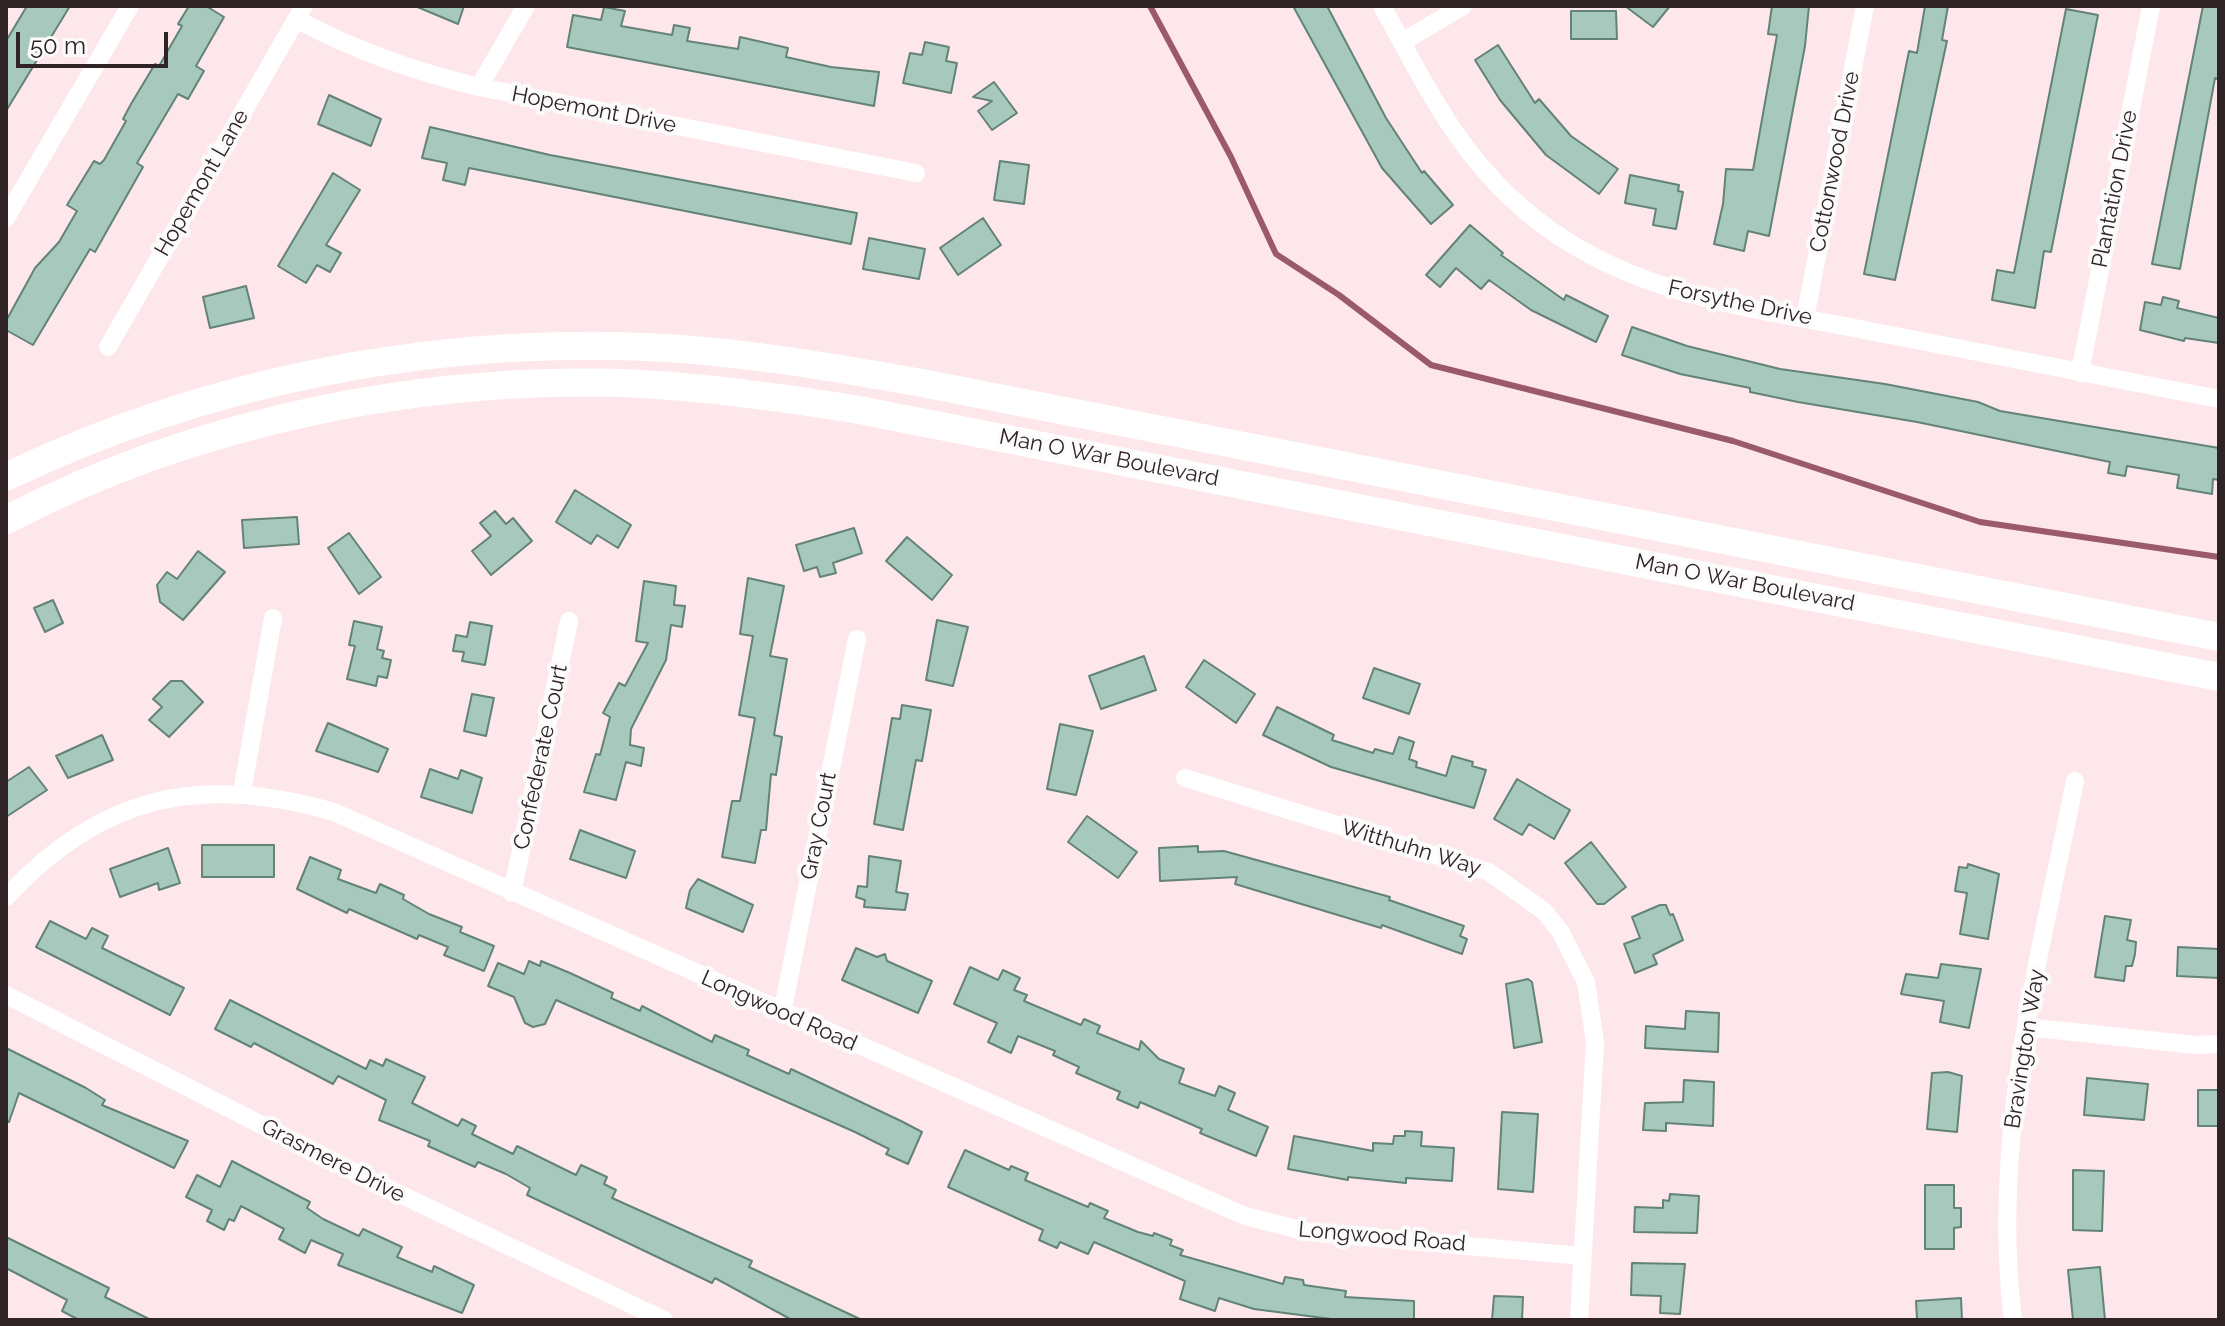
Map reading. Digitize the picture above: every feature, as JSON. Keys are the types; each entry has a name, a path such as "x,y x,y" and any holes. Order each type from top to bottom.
{"main road":[{"name":"Man O War Boulevard","path":"6,477 160,415 317,373 439,354 582,345 732,353 922,383 2219,637"},
{"name":"Man O War Boulevard","path":"6,520 145,460 285,418 449,391 559,384 643,384 786,398 867,411 2219,677"}],"street":[{"path":"6,218 130,6"},
{"path":"479,87 526,6"},
{"name":"Forsythe Drive","path":"1382,6 1440,114 1473,157 1527,212 1569,243 1648,283 1741,307 2219,399"},
{"path":"1402,42 1463,6"},
{"name":"Cottonwood Drive","path":"1805,318 1865,6"},
{"name":"Plantation Drive","path":"2080,373 2151,6"},
{"name":"Hopemont Drive","path":"300,13 385,62 479,87 916,173"},
{"name":"Hopemont Lane","path":"108,347 300,13"},
{"path":"242,792 273,618"},
{"name":"Confederate Court","path":"512,893 569,621"},
{"name":"Gray Court","path":"782,1013 857,639"},
{"name":"Witthuhn Way","path":"1185,778 1489,872 1544,911 1573,954 1586,982 1593,1014 1595,1068 1579,1320"},
{"name":"Bravington Way","path":"2013,1320 2008,1172 2026,1027 2075,781"},
{"name":"Longwood Road","path":"6,897 53,851 111,817 169,799 200,793 242,792 334,812 1213,1204 1274,1226 1582,1256"},
{"name":"Grasmere Drive","path":"6,995 366,1178 664,1320"},
{"path":"2026,1027 2196,1045 2219,1044"}],"building":[{"path":"27,6 70,6 6,111 6,41"},
{"path":"189,6 206,6 224,17 196,66 204,71 188,99 178,94 137,163 143,167 95,252 90,249 33,345 6,330 6,321 35,268 59,242 77,211 67,205 94,161 100,164 104,160 126,121 123,119 131,104 155,64 159,66 182,26 178,24"},
{"path":"415,6 464,6 458,24"},
{"path":"1293,6 1327,6 1386,118 1422,173 1424,171 1453,205 1431,224 1382,168"},
{"path":"1625,6 1670,6 1653,27"},
{"path":"1772,6 1809,6 1805,46 1769,236 1748,231 1744,251 1714,244 1723,204 1726,169 1753,170 1777,35 1768,34"},
{"path":"1925,6 1948,6 1942,40 1947,41 1895,280 1864,274 1909,51 1917,53"},
{"path":"2203,6 2219,6 2219,79 2215,78 2180,269 2152,264"},
{"path":"604,7 625,11 621,26 672,35 674,25 690,28 687,41 738,49 740,37 788,48 786,57 831,67 879,72 874,106 567,47 573,15 601,20"},
{"path":"2066,9 2098,15 2051,252 2044,251 2035,308 1992,300 1997,270 2014,273"},
{"path":"1571,11 1616,11 1617,39 1571,39"},
{"path":"925,42 949,47 946,61 957,63 951,93 903,83 910,53 922,55"},
{"path":"1498,45 1535,103 1539,99 1571,136 1618,169 1599,194 1546,155 1500,100 1475,60"},
{"path":"994,82 1017,113 992,130 978,111 992,101 973,97"},
{"path":"329,95 381,119 371,146 318,124"},
{"path":"430,127 550,155 857,213 851,244 469,168 465,185 443,180 447,163 422,158"},
{"path":"1000,161 1029,165 1024,204 994,200"},
{"path":"333,173 360,190 326,245 341,253 330,272 317,265 306,283 278,266"},
{"path":"1630,175 1679,185 1678,191 1683,192 1676,229 1653,225 1656,209 1625,203"},
{"path":"983,218 1001,245 958,275 940,248"},
{"path":"1470,225 1503,253 1501,255 1564,300 1566,295 1608,316 1596,342 1531,310 1489,280 1481,289 1456,268 1440,287 1426,275"},
{"path":"869,238 925,249 919,279 863,269"},
{"path":"246,286 254,318 210,328 203,297"},
{"path":"2163,297 2179,301 2177,308 2219,318 2219,343 2185,338 2184,341 2140,330 2145,302 2161,305"},
{"path":"1632,327 1687,346 1780,369 1885,384 1978,402 2000,411 2219,448 2219,480 2213,479 2212,494 2177,488 2179,475 2127,466 2125,476 2108,473 2110,462 1917,422 1798,402 1750,392 1750,388 1680,374 1622,355"},
{"path":"575,490 631,525 618,548 597,535 591,544 556,522"},
{"path":"495,511 506,524 513,518 532,541 491,575 472,551 491,536 480,523"},
{"path":"297,517 299,544 244,548 242,520"},
{"path":"854,528 862,553 833,563 836,573 820,577 817,567 804,571 796,545"},
{"path":"349,533 381,577 359,594 328,548"},
{"path":"907,537 952,575 932,600 886,561"},
{"path":"198,551 225,572 183,620 160,602 157,585 167,572 177,579"},
{"path":"748,578 784,586 770,656 787,659 774,735 782,737 776,775 771,774 766,830 761,830 755,863 722,857 732,801 740,801 755,718 739,715 753,636 740,634"},
{"path":"644,581 676,586 674,605 685,606 682,627 671,625 666,660 631,729 630,745 644,748 641,766 626,762 616,800 584,792 596,754 600,755 610,717 603,713 619,683 625,686 648,643 636,641"},
{"path":"53,600 63,623 45,632 34,608"},
{"path":"937,620 968,627 953,686 926,680"},
{"path":"354,621 382,627 377,649 384,651 382,658 391,660 387,678 378,676 376,686 347,679 355,646 349,645"},
{"path":"470,622 492,626 485,665 462,661 464,652 453,651 456,635 467,637"},
{"path":"1144,656 1156,690 1101,709 1089,676"},
{"path":"1204,660 1255,694 1236,723 1186,687"},
{"path":"1374,668 1420,684 1409,714 1363,698"},
{"path":"171,681 182,681 203,702 169,737 149,720 162,707 153,699"},
{"path":"472,694 494,698 486,736 464,731"},
{"path":"902,705 931,710 922,761 916,760 903,830 874,824 892,718 900,719"},
{"path":"1277,707 1334,735 1332,740 1373,753 1375,749 1393,754 1399,737 1414,742 1409,759 1417,762 1416,767 1446,776 1452,756 1473,762 1472,766 1486,770 1474,808 1331,767 1263,735"},
{"path":"328,723 388,749 378,772 316,751"},
{"path":"1060,724 1093,731 1076,795 1047,789"},
{"path":"102,735 113,760 68,778 56,756"},
{"path":"29,767 47,790 6,817 6,782"},
{"path":"430,769 458,779 461,770 482,778 472,813 421,797"},
{"path":"1517,779 1570,810 1554,839 1529,824 1522,835 1494,819"},
{"path":"1087,816 1137,852 1118,878 1068,842"},
{"path":"580,830 635,851 626,878 570,859"},
{"path":"1591,842 1626,887 1604,904 1597,904 1565,863"},
{"path":"202,845 274,845 274,877 202,877"},
{"path":"1198,846 1198,852 1224,851 1390,897 1389,900 1464,926 1460,936 1467,939 1462,954 1382,925 1381,928 1235,884 1237,877 1160,881 1159,848"},
{"path":"168,848 180,883 159,890 158,883 120,897 110,869"},
{"path":"869,856 901,861 896,892 908,894 905,910 864,907 865,900 856,897 858,886 867,887"},
{"path":"310,857 341,870 338,879 376,893 380,884 404,895 403,899 429,914 462,927 460,932 494,946 484,971 444,955 448,947 419,935 417,939 349,909 347,913 297,889"},
{"path":"1968,864 1999,874 1988,939 1960,934 1967,893 1955,891 1959,867 1967,868"},
{"path":"698,879 753,905 743,932 686,908 690,890"},
{"path":"1666,905 1670,915 1673,914 1683,940 1653,955 1657,964 1635,973 1624,944 1640,938 1632,917"},
{"path":"2105,916 2131,920 2127,940 2136,942 2135,954 2132,966 2126,966 2124,981 2095,977"},
{"path":"50,921 86,939 92,928 108,936 102,948 184,988 170,1015 36,947"},
{"path":"2178,947 2219,949 2219,978 2177,976"},
{"path":"856,948 877,957 885,954 887,961 932,981 918,1013 842,980"},
{"path":"529,961 540,966 541,961 570,973 613,993 611,998 640,1011 642,1006 712,1042 715,1035 749,1050 747,1055 789,1074 791,1069 922,1132 908,1164 886,1154 889,1149 855,1132 556,1000 545,1024 533,1027 525,1023 514,997 488,986 498,963 524,974"},
{"path":"1941,964 1981,969 1969,1028 1940,1022 1944,1001 1901,994 1906,974 1938,978"},
{"path":"970,967 998,980 1003,970 1020,978 1014,990 1027,995 1024,1001 1081,1025 1084,1019 1100,1026 1097,1033 1139,1050 1141,1041 1159,1059 1184,1069 1179,1083 1215,1096 1219,1086 1235,1093 1228,1110 1268,1127 1256,1156 1200,1133 1202,1129 1140,1102 1138,1108 1117,1099 1120,1092 1076,1073 1079,1067 1053,1055 1055,1051 1018,1036 1011,1053 988,1042 997,1023 954,1004"},
{"path":"1528,979 1532,982 1542,1042 1514,1048 1506,984"},
{"path":"230,1000 366,1069 370,1060 383,1066 386,1059 425,1077 412,1103 458,1126 462,1119 476,1126 472,1134 513,1154 517,1146 576,1175 581,1165 607,1177 604,1184 616,1190 612,1198 752,1261 749,1267 862,1320 792,1320 715,1278 712,1283 527,1195 530,1188 506,1174 478,1162 475,1167 428,1146 430,1141 379,1120 386,1100 338,1076 333,1084 254,1043 251,1047 215,1029"},
{"path":"1686,1011 1719,1013 1718,1052 1645,1048 1646,1026 1685,1029"},
{"path":"6,1048 86,1088 105,1100 102,1105 188,1141 174,1168 19,1093 9,1122 6,1121"},
{"path":"1948,1072 1962,1076 1957,1132 1927,1129 1932,1073"},
{"path":"2087,1078 2148,1084 2144,1120 2084,1115"},
{"path":"1684,1080 1714,1082 1713,1126 1666,1123 1666,1131 1643,1130 1645,1103 1683,1102"},
{"path":"2198,1090 2219,1090 2219,1126 2198,1126"},
{"path":"1502,1112 1538,1114 1533,1192 1498,1189"},
{"path":"1405,1131 1422,1132 1421,1146 1454,1148 1452,1181 1406,1178 1406,1183 1348,1177 1348,1180 1288,1169 1294,1136 1373,1151 1373,1143 1393,1144 1394,1136 1405,1136"},
{"path":"965,1150 1009,1170 1011,1166 1028,1173 1025,1180 1088,1207 1090,1203 1108,1211 1104,1218 1138,1232 1153,1236 1154,1233 1172,1240 1170,1245 1183,1250 1180,1255 1283,1284 1285,1277 1303,1280 1304,1285 1346,1291 1345,1297 1414,1301 1414,1320 1339,1320 1254,1309 1219,1298 1215,1311 1180,1299 1185,1281 1094,1242 1088,1254 1060,1242 1057,1248 1039,1240 1043,1230 948,1187"},
{"path":"232,1161 310,1202 307,1208 323,1219 359,1236 363,1229 402,1247 397,1257 432,1272 434,1266 474,1285 462,1313 338,1265 343,1254 311,1240 305,1253 279,1239 284,1229 241,1206 234,1221 229,1219 224,1230 207,1221 212,1210 186,1197 197,1175 220,1187"},
{"path":"2073,1170 2104,1171 2102,1231 2073,1230"},
{"path":"1925,1185 1954,1185 1954,1208 1961,1208 1961,1227 1954,1228 1954,1249 1925,1249"},
{"path":"1670,1194 1699,1196 1697,1233 1634,1232 1635,1207 1663,1208 1663,1200 1669,1201"},
{"path":"6,1237 109,1288 105,1297 151,1320 79,1320 62,1311 67,1300 6,1268"},
{"path":"1632,1263 1685,1264 1680,1314 1660,1313 1661,1296 1631,1295"},
{"path":"2100,1267 2105,1320 2073,1320 2068,1270"},
{"path":"1494,1296 1523,1297 1522,1320 1492,1320"},
{"path":"1961,1298 1962,1320 1917,1319 1916,1301"}],"waterway":[{"path":"1150,6 1231,157 1276,254 1339,295 1431,365 1733,441 1980,522 2219,557"}]}
